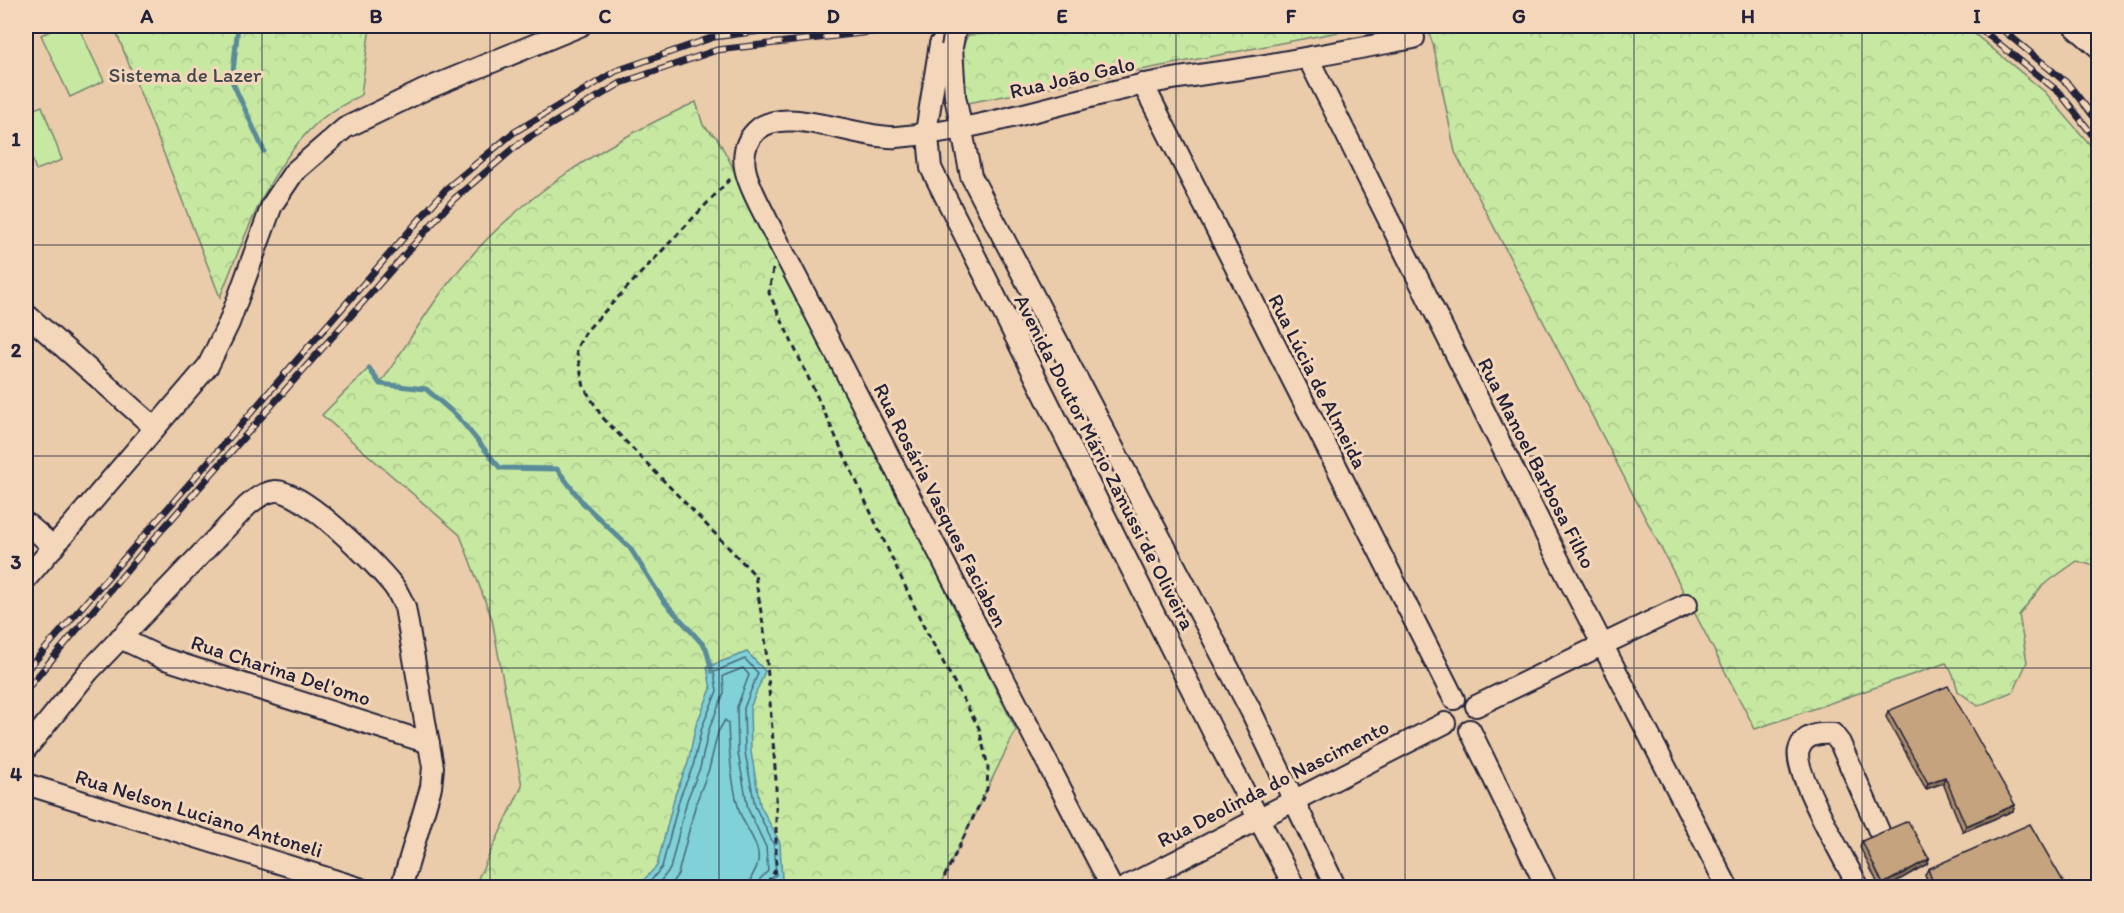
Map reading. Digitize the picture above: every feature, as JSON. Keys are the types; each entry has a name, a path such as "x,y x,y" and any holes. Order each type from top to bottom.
{"street":[{"path":"26,579 208,366 229,323 272,205 294,172 345,128 424,90 580,26"},
{"path":"945,39 956,26"},
{"path":"2074,26 2098,47"},
{"name":"Rua João Galo","path":"743,166 743,151 749,141 756,130 770,122 788,120 808,122 864,135 894,137 927,134 1143,84 1308,58 1414,38"},
{"name":"Avenida Doutor Mário Zanussi de Oliveira","path":"945,39 971,176 1251,711 1336,888"},
{"name":"Avenida Doutor Mário Zanussi de Oliveira","path":"945,39 927,134 932,168 1213,732 1295,888"},
{"name":"Rua Manoel Barbosa Filho","path":"1308,58 1603,645 1728,888"},
{"name":"Rua Lúcia de Almeida","path":"1143,84 1454,699"},
{"name":"Rua Rosária Vasques Faciaben","path":"743,166 777,240 1112,888"},
{"path":"26,315 155,428"},
{"path":"26,749 89,671 247,506 263,494 277,491 303,501 319,512 393,584 405,607 433,767 431,787 401,888"},
{"path":"26,523 54,547"},
{"path":"1476,706 1688,604"},
{"name":"Rua Charina Del'omo","path":"120,638 162,658 429,743"},
{"path":"1454,699 1467,699 1476,706 1478,717 1470,730 1456,732 1445,723 1444,709 1454,699"},
{"name":"Rua Deolinda do Nascimento","path":"1124,888 1292,799 1445,723"},
{"path":"1470,730 1547,888"},
{"path":"1859,888 1801,774 1798,751 1805,739 1818,733 1833,734 1840,743 1879,831"},
{"name":"Rua Nelson Luciano Antoneli","path":"26,784 359,888"}],"path":[{"path":"743,166 587,330 576,349 584,387 602,417 755,575 765,638 776,781 776,868 764,888"},
{"path":"777,240 769,293 924,627 979,728 988,767 987,789 939,888"}],"green space":[{"path":"62,26 78,26 104,81 70,97 41,35"},
{"name":"Sistema de Lazer","path":"114,26 370,26 361,95 318,122 285,160 249,227 220,297"},
{"path":"1121,26 1370,26 968,103 961,76 960,61 968,35"},
{"path":"1426,26 1960,26 1971,31 2045,92 2098,154 2098,567 2077,561 2042,586 2019,615 2027,662 2014,691 1978,706 1958,691 1953,674 1946,663 1755,729 1455,152 1433,44"},
{"path":"696,102 703,125 717,138 727,156 1016,730 939,887 474,887 522,786 492,619 460,535 322,415 369,368 380,384 430,309 472,254 529,201 593,156"},
{"path":"42,106 62,160 36,170 26,142 26,112"}],"water":[{"path":"747,652 765,671 750,708 751,752 760,805 780,843 782,881 765,888 637,887 657,866 675,795 688,763 696,725 711,689 707,667"}],"building":[{"path":"1948,686 2015,805 1966,826 1945,777 1928,783 1888,711"},
{"path":"1908,821 1929,859 1883,884 1862,841"},
{"path":"2030,824 2067,888 1935,888 1928,869"}],"waterway":[{"path":"238,26 232,81 264,151"},
{"path":"369,368 380,384 426,389 458,417 500,468 557,469 583,503 630,548 663,600 706,648 712,671"}],"railway":[{"path":"26,671 446,189 513,133 616,71 714,37 799,26"},
{"path":"26,690 146,548 454,199 520,143 621,83 717,50 896,29 967,26"},
{"path":"1977,26 2060,93 2098,142"},
{"path":"1998,26 2068,84 2098,122"}]}
